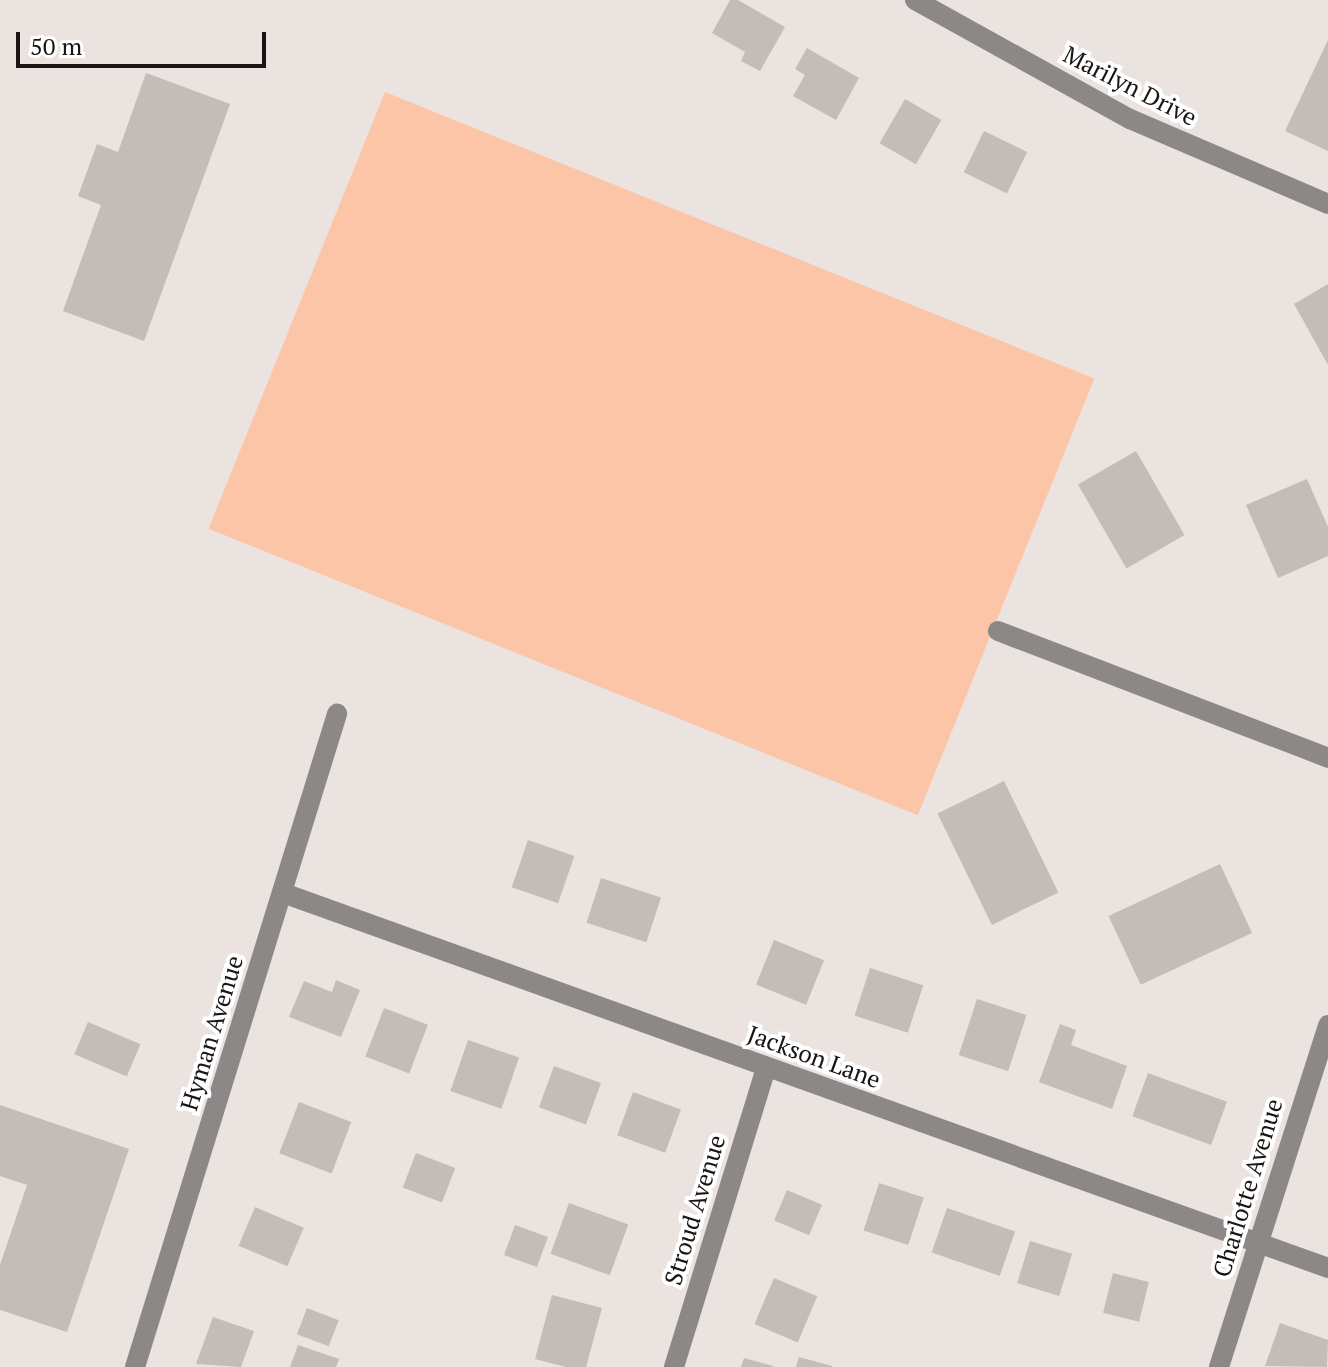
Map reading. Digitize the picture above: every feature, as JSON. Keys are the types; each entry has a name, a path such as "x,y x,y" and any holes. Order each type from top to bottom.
{"street":[{"name":"Marilyn Drive","path":"929,3 1130,119 1328,204"},
{"path":"998,631 1328,758"},
{"name":"Hyman Avenue","path":"135,1367 337,714"},
{"name":"Jackson Lane","path":"283,893 1328,1268"},
{"name":"Charlotte Avenue","path":"1219,1367 1328,1025"},
{"name":"Stroud Avenue","path":"674,1367 766,1068"}],"shaded area":[{"path":"385,92 1094,379 918,815 209,529"}],"building":[{"path":"730,0 738,0 785,27 760,71 741,61 745,52 712,33"},
{"path":"1328,40 1328,151 1285,131"},
{"path":"807,48 859,78 836,120 793,96 805,75 795,69"},
{"path":"146,73 230,104 144,341 63,311 101,205 78,196 97,144 118,152"},
{"path":"905,99 941,120 916,164 880,143"},
{"path":"984,131 1027,152 1007,193 964,172"},
{"path":"1328,284 1328,365 1294,304"},
{"path":"1136,451 1184,535 1126,569 1078,484"},
{"path":"1307,479 1328,527 1328,556 1278,578 1246,505"},
{"path":"1004,781 1058,892 992,925 937,813"},
{"path":"528,840 574,856 558,903 512,887"},
{"path":"1220,864 1252,933 1141,985 1109,916"},
{"path":"601,878 661,897 646,942 586,923"},
{"path":"774,940 824,960 806,1005 756,985"},
{"path":"870,968 923,985 908,1033 855,1016"},
{"path":"336,980 360,990 341,1037 289,1017 304,981 332,992"},
{"path":"977,999 1026,1015 1008,1071 959,1055"},
{"path":"384,1008 428,1025 409,1073 365,1057"},
{"path":"88,1022 140,1044 127,1076 74,1054"},
{"path":"1060,1024 1076,1030 1071,1045 1127,1066 1112,1109 1039,1082"},
{"path":"468,1040 519,1058 501,1109 450,1091"},
{"path":"554,1066 601,1083 586,1124 539,1107"},
{"path":"1148,1073 1227,1102 1211,1145 1132,1116"},
{"path":"633,1092 681,1109 665,1153 617,1135"},
{"path":"299,1102 351,1122 332,1173 279,1153"},
{"path":"0,1105 129,1149 67,1332 0,1310 0,1265 27,1185 0,1176"},
{"path":"416,1153 455,1168 442,1203 403,1188"},
{"path":"879,1183 924,1198 908,1245 864,1231"},
{"path":"787,1190 822,1205 809,1235 774,1220"},
{"path":"569,1203 628,1225 610,1275 551,1254"},
{"path":"255,1207 304,1228 287,1266 239,1246"},
{"path":"947,1208 1015,1231 1000,1276 932,1252"},
{"path":"515,1225 548,1237 537,1267 504,1255"},
{"path":"1030,1241 1072,1254 1059,1296 1017,1283"},
{"path":"1113,1273 1149,1282 1139,1322 1103,1313"},
{"path":"774,1278 817,1296 798,1342 754,1324"},
{"path":"552,1295 602,1308 586,1367 566,1367 535,1359"},
{"path":"307,1308 339,1320 329,1346 297,1334"},
{"path":"213,1317 254,1331 241,1367 196,1364"},
{"path":"1280,1323 1328,1340 1327,1367 1265,1366"},
{"path":"298,1345 339,1359 336,1367 290,1367"},
{"path":"799,1357 832,1366 832,1367 796,1367"},
{"path":"744,1358 773,1366 773,1367 741,1367"}]}
